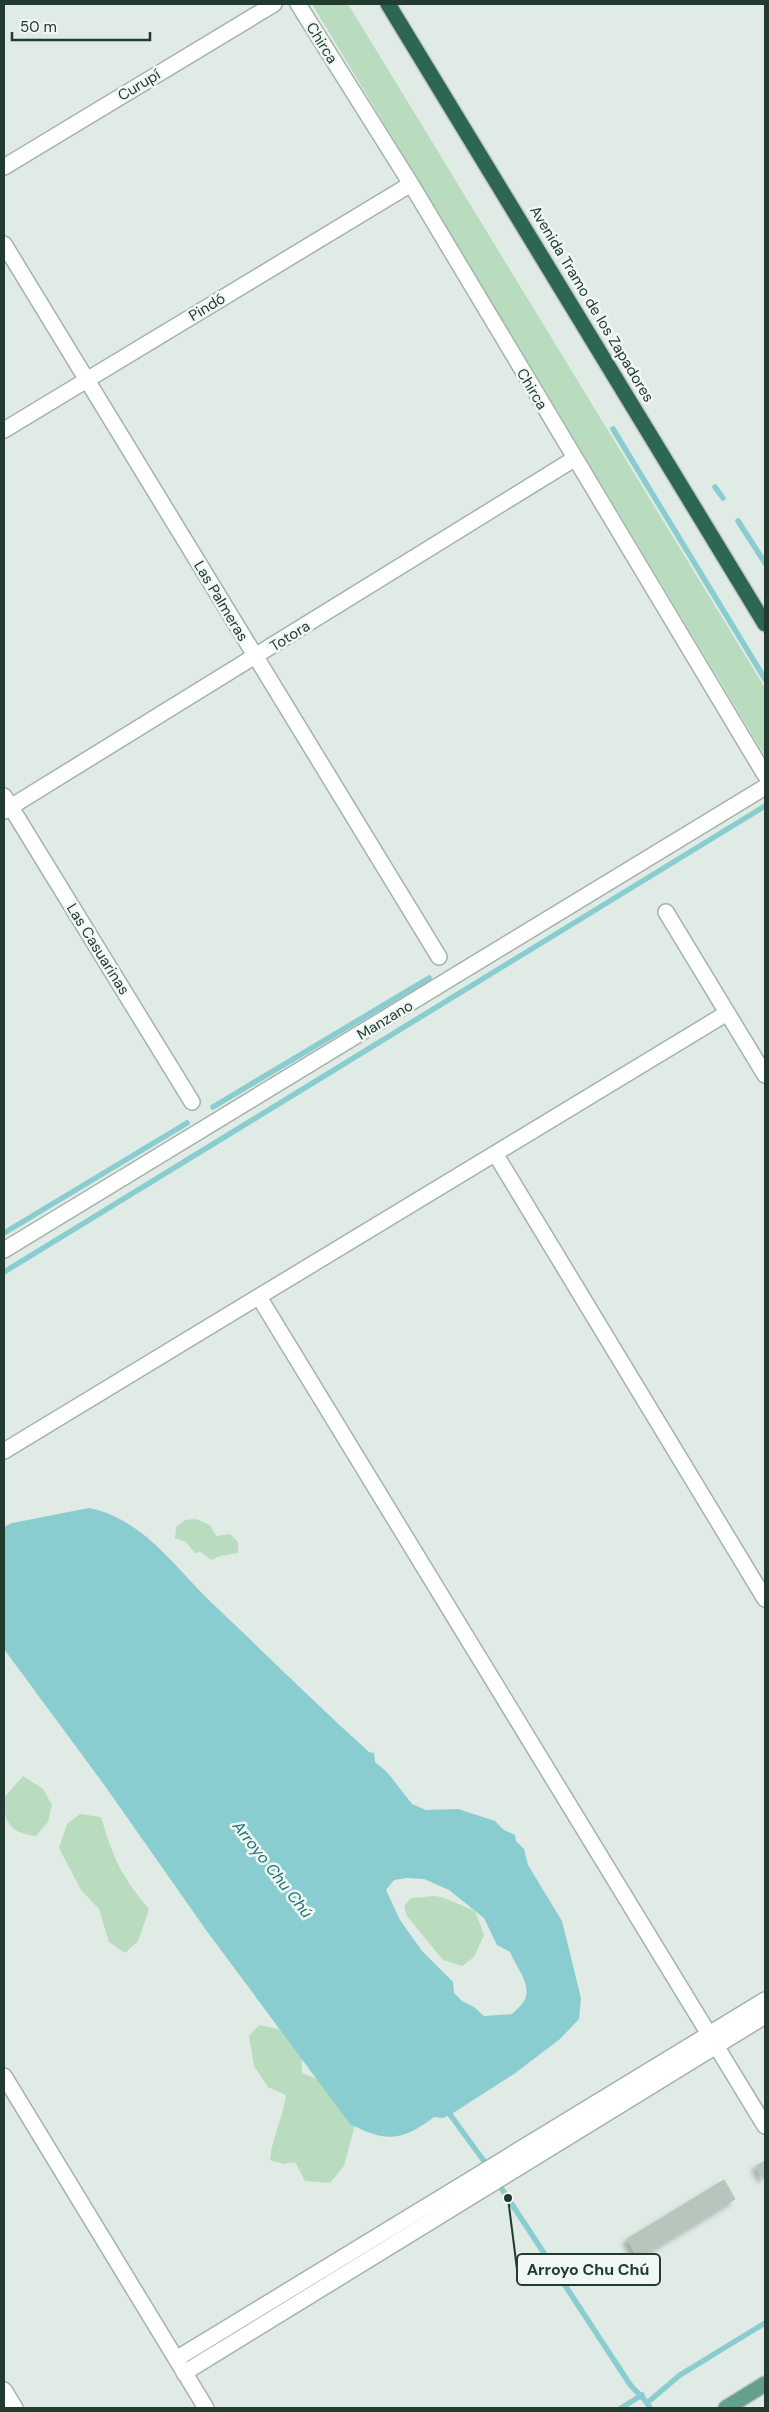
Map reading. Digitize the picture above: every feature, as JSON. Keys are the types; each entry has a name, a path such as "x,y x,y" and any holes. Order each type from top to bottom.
{"highway":[{"name":"Avenida Tramo de los Zapadores","path":"388,4 765,624"}],"main road":[{"path":"726,2408 765,2384"}],"street":[{"name":"Curupí","path":"4,167 274,4"},
{"name":"Chirca","path":"298,4 410,184 765,775"},
{"name":"Pindó","path":"4,430 410,184"},
{"name":"Las Palmeras","path":"4,244 439,957"},
{"name":"Totora","path":"6,805 256,658 574,459"},
{"name":"Manzano","path":"4,1250 765,787"},
{"name":"Las Casuarinas","path":"6,805 192,1102"},
{"path":"666,912 765,1075"},
{"path":"4,1451 728,1013"},
{"path":"496,1155 765,1599"},
{"path":"259,1297 765,2126"},
{"path":"180,2366 506,2176 713,2040 765,2000"},
{"path":"180,2366 497,2163 713,2040 765,2016"},
{"path":"4,2076 206,2408"},
{"path":"4,2390 15,2408"}],"green space":[{"path":"312,4 348,4 765,688 765,756"},
{"path":"196,1519 210,1525 216,1536 230,1534 238,1542 238,1553 220,1556 211,1560 201,1552 195,1553 186,1542 175,1538 176,1527 185,1520"},
{"path":"23,1776 43,1789 52,1805 48,1822 36,1836 27,1835 14,1829 5,1814 4,1798"},
{"path":"80,1814 101,1817 110,1845 124,1876 149,1909 138,1941 125,1953 109,1942 99,1909 81,1890 59,1848 67,1824"},
{"path":"435,1896 450,1900 475,1911 484,1935 474,1957 462,1966 443,1960 407,1916 404,1906 411,1898"},
{"path":"259,2025 287,2031 301,2044 302,2073 326,2083 357,2117 344,2166 330,2183 305,2181 295,2162 284,2164 270,2160 286,2095 268,2087 254,2066 249,2036"}],"water":[{"path":"89,1508 109,1514 126,1523 158,1547 214,1605 310,1697 369,1752 374,1753 375,1762 387,1772 412,1804 426,1810 458,1809 495,1821 504,1830 515,1835 516,1841 524,1849 528,1865 562,1921 581,1998 579,2019 560,2039 514,2074 450,2115 443,2118 434,2117 412,2131 393,2137 374,2134 350,2124 206,1930 105,1786 4,1649 4,1527 12,1523","holes":["407,1878 424,1879 449,1890 484,1918 497,1945 510,1952 525,1981 527,1993 523,2003 512,2014 484,2016 474,2007 462,2001 454,1993 453,1982 422,1951 400,1920 386,1890 394,1880"]}],"building":[{"path":"765,2161 765,2177 763,2178 756,2166"},
{"path":"724,2180 735,2199 638,2258 627,2239"}],"waterway":[{"path":"613,429 765,679"},
{"path":"715,487 723,498"},
{"path":"738,521 765,563"},
{"path":"4,1272 765,806"},
{"path":"213,1107 429,978"},
{"path":"4,1233 187,1123"},
{"name":"Arroyo Chu Chú","path":"446,2109 489,2168"},
{"name":"Arroyo Chu Chú","path":"498,2183 629,2383 650,2408"},
{"path":"647,2403 680,2375 765,2323"},
{"path":"621,2408 642,2395"}],"place":[{"name":"Arroyo Chu Chú","path":"508,2198"}]}
